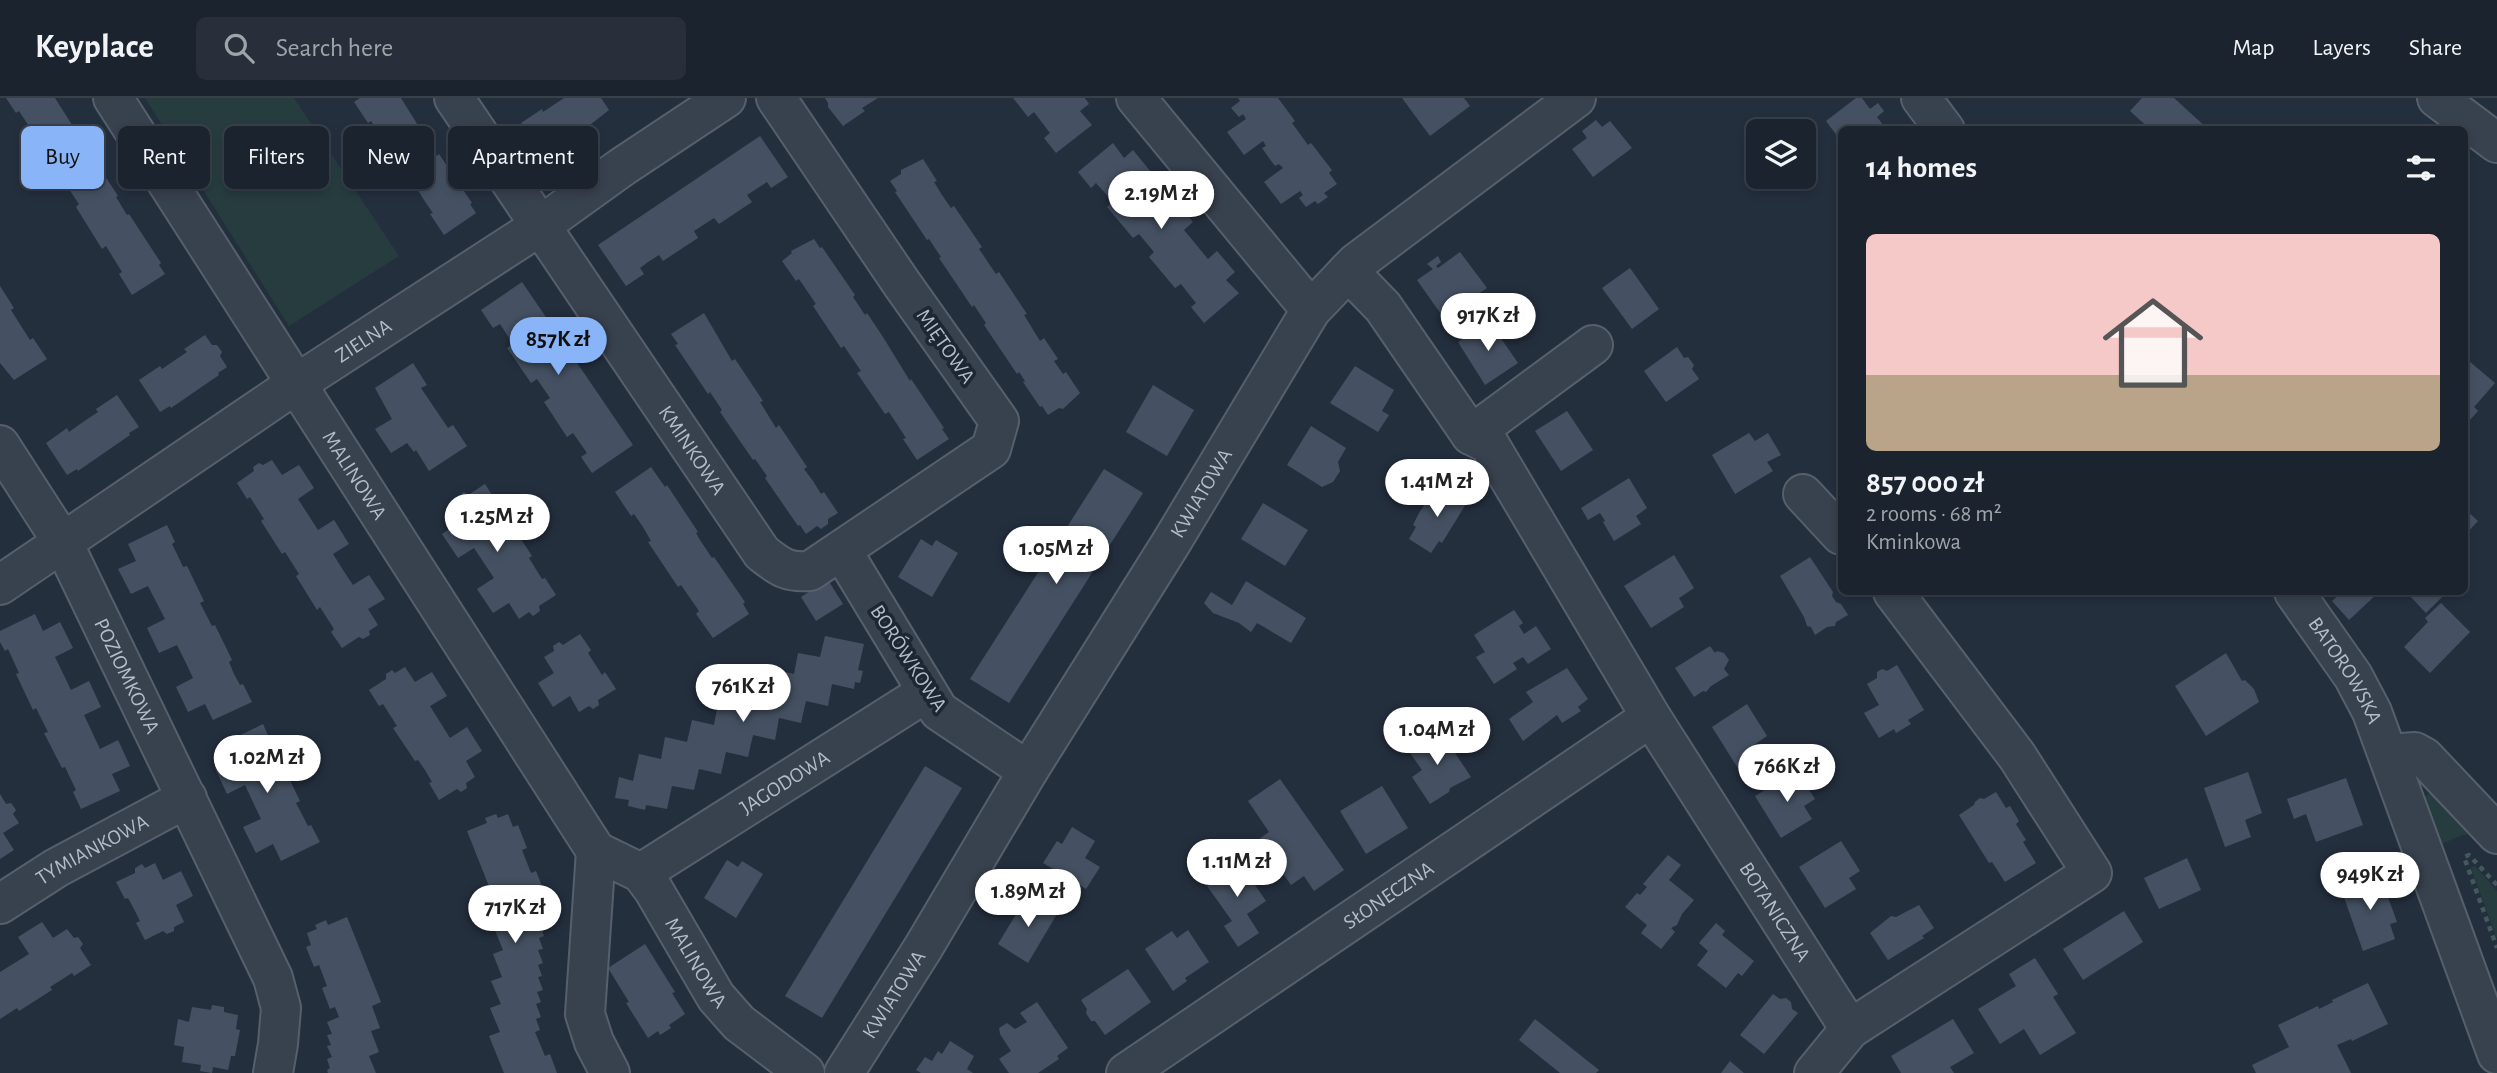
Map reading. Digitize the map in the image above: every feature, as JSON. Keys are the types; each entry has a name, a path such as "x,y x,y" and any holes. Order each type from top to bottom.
{"street":[{"name":"MALINOWA","path":"113,98 596,851"},
{"name":"KMINKOWA","path":"454,98 762,553 781,568 796,572 810,571 842,551"},
{"name":"ZIELNA","path":"0,585 296,384 540,226 726,98"},
{"name":"MIĘTOWA","path":"776,98 999,421 991,449 842,551"},
{"path":"1136,98 1311,310"},
{"name":"KWIATOWA","path":"845,1073 1311,310 1356,263 1576,98"},
{"path":"1921,98 1942,126"},
{"path":"2437,98 2497,143"},
{"name":"BOTANICZNA","path":"1348,271 1383,307 1471,435 1489,444 1650,717 1850,1029"},
{"path":"1471,435 1593,345"},
{"name":"POZIOMKOWA","path":"0,445 63,543 273,978 281,1008 273,1073"},
{"path":"1803,494 1838,532"},
{"name":"BORÓWKOWA","path":"842,551 939,711 1028,772"},
{"path":"1814,1073 1850,1029 2092,873 2017,756 1895,595"},
{"name":"BATOROWSKA","path":"2296,595 2353,676 2372,712 2497,1054"},
{"name":"JAGODOWA","path":"641,873 927,692"},
{"name":"SŁONECZNA","path":"1126,1073 1650,717"},
{"path":"2388,754 2415,752 2424,757 2497,834"},
{"name":"TYMIANKOWA","path":"0,904 56,867 187,798"},
{"path":"610,1073 594,1042 585,1014 596,851 641,873"},
{"name":"MALINOWA","path":"641,873 716,998 739,1023 805,1073"}],"path":[{"path":"2497,885 2469,855 2464,858 2497,948"}],"green space":[{"path":"145,98 294,98 313,126 224,126 224,189 329,189 329,151 343,172 343,189 354,189 399,256 289,326 202,189 210,189 210,126 163,126"},
{"path":"2432,791 2482,831 2460,836 2435,847 2423,798"},
{"path":"2475,866 2497,891 2497,939 2471,868"}],"building":[{"path":"6,98 55,98 73,126 29,126 19,111 16,113"},
{"path":"360,98 401,98 418,126 374,126 371,121 368,123 354,102"},
{"path":"564,98 601,98 609,110 589,126 523,126 521,123 542,109 543,112"},
{"path":"825,98 878,98 862,108 865,111 843,126 828,107"},
{"path":"1013,98 1085,98 1089,104 1080,111 1092,125 1056,153 1044,138 1050,133 1034,112 1028,117"},
{"path":"1238,98 1278,98 1308,145 1311,143 1332,170 1329,173 1337,184 1324,193 1328,197 1318,204 1315,201 1306,207 1299,198 1303,195 1300,191 1281,204 1264,182 1283,168 1279,164 1275,166 1269,158 1262,148 1266,146 1263,141 1244,155 1227,132 1246,119 1243,114 1239,117 1231,108 1240,101"},
{"path":"1402,98 1464,98 1470,106 1430,136"},
{"path":"1856,98 1862,98 1870,109 1878,103 1884,111 1877,117 1884,126 1838,126 1838,137 1826,121"},
{"path":"2142,98 2174,98 2205,126 2147,126 2130,111"},
{"path":"1596,120 1602,127 1610,121 1632,148 1593,177 1572,149 1587,138 1582,131"},
{"path":"760,136 788,177 771,188 767,182 747,195 752,202 719,224 714,218 694,231 698,238 663,261 659,255 648,262 640,268 644,274 626,286 598,245"},
{"path":"1113,143 1124,158 1133,150 1151,172 1142,180 1166,208 1175,201 1184,211 1193,222 1184,230 1208,259 1217,251 1235,272 1226,280 1239,293 1204,323 1191,307 1196,303 1181,284 1175,288 1149,257 1154,252 1139,234 1133,238 1107,207 1112,202 1105,193 1096,183 1091,188 1078,172"},
{"path":"434,151 448,167 448,189 463,189 476,213 444,235 430,214 433,213 417,189 434,189"},
{"path":"923,159 937,181 934,182 942,195 951,208 954,206 982,247 979,249 996,274 999,272 1027,314 1024,315 1040,341 1044,338 1058,359 1054,361 1063,374 1066,372 1080,393 1063,409 1059,408 1048,415 1042,406 1040,407 1019,372 1017,374 984,325 986,323 974,305 972,307 929,239 927,240 895,192 897,191 890,181 901,174 901,170"},
{"path":"104,175 127,215 129,214 161,263 159,265 165,274 132,295 106,246 102,249 76,207 79,204 69,189 104,189"},
{"path":"814,239 944,428 942,429 949,439 917,460 889,412 885,414 857,373 861,371 844,346 841,348 813,306 816,304 799,279 796,281 782,261 791,251"},
{"path":"1460,252 1487,288 1443,317 1417,280 1433,269 1427,264 1438,256 1441,262 1436,266 1438,268"},
{"path":"1630,268 1659,309 1632,329 1602,288"},
{"path":"522,282 633,445 592,473 581,457 587,453 573,433 567,437 544,402 550,398 537,379 531,383 507,348 513,344 500,324 493,328 481,310"},
{"path":"0,286 30,340 33,338 47,359 14,380 0,363"},
{"path":"704,313 732,361 735,359 763,401 760,402 776,428 779,425 807,467 804,469 838,513 828,519 828,524 821,529 817,526 806,534 800,525 798,526 765,478 767,476 720,412 722,410 710,392 708,394 675,345 678,344 671,334"},
{"path":"1489,321 1518,363 1485,385 1458,342"},
{"path":"205,335 212,345 217,345 222,352 220,356 227,367 171,408 170,406 160,412 139,380 187,352 184,349"},
{"path":"1677,347 1684,358 1688,357 1694,365 1692,369 1699,379 1666,402 1644,371"},
{"path":"2468,361 2495,383 2474,407 2478,411 2468,422"},
{"path":"413,363 427,385 421,388 448,428 453,425 467,446 429,471 416,450 414,452 407,443 391,453 375,429 392,419 375,388"},
{"path":"1355,366 1394,390 1382,411 1389,415 1378,432 1330,403"},
{"path":"1153,385 1194,410 1167,456 1126,432"},
{"path":"117,395 139,427 78,471 77,469 67,475 46,443 67,428 69,432"},
{"path":"1567,411 1593,450 1561,471 1535,431"},
{"path":"1311,426 1346,448 1338,462 1340,471 1333,482 1322,487 1287,465"},
{"path":"1749,433 1755,441 1768,433 1781,455 1767,462 1773,471 1735,494 1712,455"},
{"path":"272,460 282,475 299,465 314,488 298,499 318,530 334,520 349,544 333,554 343,570 353,585 369,575 385,599 368,609 378,625 363,639 359,637 342,648 331,632 334,629 320,607 317,610 285,552 282,554 261,521 264,519 250,497 247,499 237,483 254,471 253,467 259,463 263,465"},
{"path":"651,467 665,487 667,485 712,558 714,557 745,602 743,604 749,614 713,638 696,614 699,611 681,585 678,587 648,542 651,541 643,527 634,514 631,516 615,492"},
{"path":"1104,469 1143,493 1009,703 970,679"},
{"path":"1629,478 1647,508 1636,516 1641,524 1614,541 1600,513 1588,520 1581,508"},
{"path":"485,484 496,501 493,503 500,514 507,524 510,522 532,556 529,558 542,579 545,578 556,595 539,606 540,611 533,616 529,612 519,619 509,603 493,613 477,589 494,578 474,548 458,558 442,534 458,523 448,508 458,501 457,497 464,492 468,495"},
{"path":"1437,486 1455,494 1466,504 1442,543 1439,541 1431,553 1409,539 1416,527 1413,525 1419,513"},
{"path":"1263,503 1308,530 1285,566 1241,539"},
{"path":"2468,512 2478,521 2468,532"},
{"path":"167,525 183,567 187,566 204,601 200,603 212,626 215,625 232,660 229,662 234,674 240,685 243,684 252,702 213,720 205,704 188,712 176,687 193,678 185,661 177,645 159,653 147,628 165,619 148,586 131,594 118,569 136,561 128,544"},
{"path":"921,539 932,546 936,540 958,553 932,597 898,577"},
{"path":"1674,555 1694,588 1679,598 1684,607 1651,628 1624,586"},
{"path":"1810,557 1833,592 1832,596 1848,615 1836,622 1835,626 1827,627 1815,635 1811,627 1807,626 1780,576"},
{"path":"828,580 843,604 816,621 801,597"},
{"path":"1246,581 1306,618 1291,643 1257,623 1251,632 1239,623 1213,613 1204,603 1211,592 1232,605"},
{"path":"2339,595 2376,595 2349,620 2332,601"},
{"path":"2409,595 2444,595 2426,613"},
{"path":"2441,603 2470,632 2430,673 2404,647 2428,622 2425,618"},
{"path":"1514,610 1523,623 1519,626 1524,634 1536,626 1551,649 1528,664 1523,657 1513,663 1517,669 1494,684 1476,657 1485,652 1474,635"},
{"path":"35,614 43,631 60,622 73,648 55,657 71,690 89,681 101,707 84,715 100,749 118,740 130,766 112,774 120,791 81,809 73,792 76,790 44,733 48,732 36,708 33,710 8,649 5,651 0,642 0,631"},
{"path":"580,634 591,650 588,653 602,675 605,672 616,689 598,700 599,705 593,709 589,706 579,712 570,696 553,707 538,683 554,673 544,657 554,651 553,646 559,642 563,645"},
{"path":"825,636 864,644 858,670 863,671 860,683 855,682 854,689 832,684 828,706 806,701 801,723 779,718 775,740 753,735 748,757 726,752 721,774 699,769 694,790 672,786 667,809 646,805 645,810 628,806 629,800 615,798 619,777 633,781 639,754 661,759 665,737 687,742 692,720 714,725 718,703 741,708 746,686 767,691 772,669 794,674 798,653 820,657"},
{"path":"1710,646 1715,653 1724,653 1729,660 1724,669 1729,675 1706,692 1694,697 1675,668"},
{"path":"2226,653 2242,681 2245,680 2254,689 2259,702 2206,736 2175,686"},
{"path":"1897,665 1924,710 1908,720 1911,724 1896,733 1894,729 1879,738 1864,713 1879,705 1867,684 1877,678 1877,672 1882,669 1887,671"},
{"path":"405,667 415,682 432,672 447,696 430,706 450,738 467,727 482,751 466,761 475,777 466,783 467,788 461,792 457,789 439,800 425,770 418,760 415,761 393,728 397,726 383,704 379,706 369,690 386,679 386,674 392,670 395,673"},
{"path":"1567,668 1588,699 1578,707 1581,711 1562,723 1557,715 1523,741 1509,719 1533,702 1526,692"},
{"path":"1747,704 1767,736 1754,745 1760,756 1739,770 1712,727"},
{"path":"263,724 271,742 268,744 279,767 283,766 300,801 296,803 320,842 281,861 273,844 256,853 243,827 261,819 245,785 227,794 215,768 232,760 224,743"},
{"path":"1439,729 1471,777 1450,788 1449,792 1430,804 1412,777 1422,770 1408,750"},
{"path":"925,766 962,788 822,1018 785,996"},
{"path":"1797,771 1815,799 1804,806 1812,819 1781,838 1755,796"},
{"path":"2248,772 2262,813 2245,820 2251,837 2225,847 2204,788"},
{"path":"2346,778 2363,825 2316,842 2306,814 2294,819 2287,799"},
{"path":"1280,779 1344,870 1314,891 1304,876 1291,885 1259,839 1269,832 1248,801"},
{"path":"1382,786 1408,828 1366,854 1340,811"},
{"path":"1996,792 2006,808 2010,806 2019,821 2016,824 2026,840 2023,842 2036,863 2005,882 1992,862 1989,863 1959,815 1980,798 1984,799"},
{"path":"0,794 6,804 11,803 16,810 13,814 19,823 3,833 14,850 0,859"},
{"path":"496,814 498,818 508,814 513,827 518,825 527,848 522,850 531,873 536,871 545,894 540,895 545,908 540,911 544,922 539,923 544,936 539,938 543,949 538,950 543,963 538,965 542,976 538,977 543,990 537,992 541,1002 536,1004 541,1017 536,1019 540,1030 535,1032 545,1056 550,1054 557,1073 504,1073 489,1036 500,1032 490,1008 501,1004 491,981 502,977 493,954 503,950 494,928 504,924 467,831 487,823 485,818"},
{"path":"1072,827 1095,841 1085,858 1100,867 1086,889 1071,880 1069,883 1043,863 1057,841 1062,844"},
{"path":"1841,841 1860,871 1849,878 1856,889 1825,908 1799,867"},
{"path":"1668,855 1681,865 1669,880 1694,900 1677,925 1671,928 1675,932 1661,949 1641,933 1647,925 1625,907 1637,893 1640,895 1647,887 1643,884"},
{"path":"1235,856 1266,901 1247,914 1259,933 1238,947 1224,926 1232,921 1207,886 1222,875 1218,868 1221,861"},
{"path":"2187,858 2201,890 2159,909 2144,878"},
{"path":"727,860 738,867 742,861 763,874 736,918 704,898"},
{"path":"155,863 163,880 181,871 193,896 176,905 184,922 174,927 174,931 167,934 163,931 145,940 136,923 140,921 116,882 135,873 135,868 142,864 145,868"},
{"path":"2380,875 2397,922 2390,924 2395,939 2363,951 2341,889"},
{"path":"1027,896 1057,914 1028,963 998,944"},
{"path":"1919,905 1934,928 1922,936 1924,938 1888,960 1870,933 1891,916 1896,917"},
{"path":"2124,911 2143,942 2083,980 2063,949"},
{"path":"347,917 381,1002 372,1006 380,1028 371,1031 379,1052 369,1056 376,1073 328,1073 327,1070 330,1068 327,1059 332,1057 327,1046 331,1045 327,1035 332,1034 327,1022 339,1017 335,1007 330,1009 322,988 327,986 319,965 314,967 306,947 311,945 307,933 317,929 315,925 326,920 328,925"},
{"path":"42,922 53,938 67,929 74,938 78,937 83,944 80,948 91,965 50,987 52,990 19,1011 17,1008 0,1019 0,972 29,954 18,937"},
{"path":"1716,923 1725,931 1722,935 1754,961 1742,976 1738,973 1726,988 1697,965 1708,951 1699,943"},
{"path":"1188,930 1209,962 1185,978 1187,981 1173,991 1145,949 1172,931 1177,938"},
{"path":"645,944 675,992 672,993 685,1014 669,1025 671,1028 660,1035 658,1031 648,1038 608,968"},
{"path":"2035,958 2058,994 2053,997 2076,1033 2040,1055 2024,1029 2000,1044 1978,1009 2016,986 2009,974"},
{"path":"1128,969 1151,1002 1105,1035 1095,1021 1091,1021 1081,1000"},
{"path":"2368,983 2388,1024 2337,1045 2351,1073 2256,1073 2252,1065 2289,1047 2278,1025 2318,1006 2319,1009"},
{"path":"1773,994 1780,999 1786,998 1791,1002 1792,1009 1798,1013 1764,1054 1740,1035"},
{"path":"1037,1002 1068,1048 1057,1056 1059,1059 1038,1073 1009,1073 999,1059 1011,1051 999,1028 1007,1023 1015,1029 1027,1022 1020,1013"},
{"path":"212,1005 224,1007 224,1012 238,1015 236,1029 240,1030 235,1056 231,1056 228,1070 213,1067 212,1073 200,1071 201,1065 182,1062 184,1047 174,1045 178,1019 189,1022 192,1007 211,1010"},
{"path":"1535,1019 1599,1070 1596,1073 1560,1073 1519,1040"},
{"path":"1953,1019 1974,1053 1950,1067 1954,1073 1901,1073 1891,1056"},
{"path":"950,1041 974,1056 967,1069 973,1073 921,1073 916,1070 925,1057 932,1061 938,1051 942,1054"},
{"path":"1730,1061 1744,1073 1721,1073"}]}
